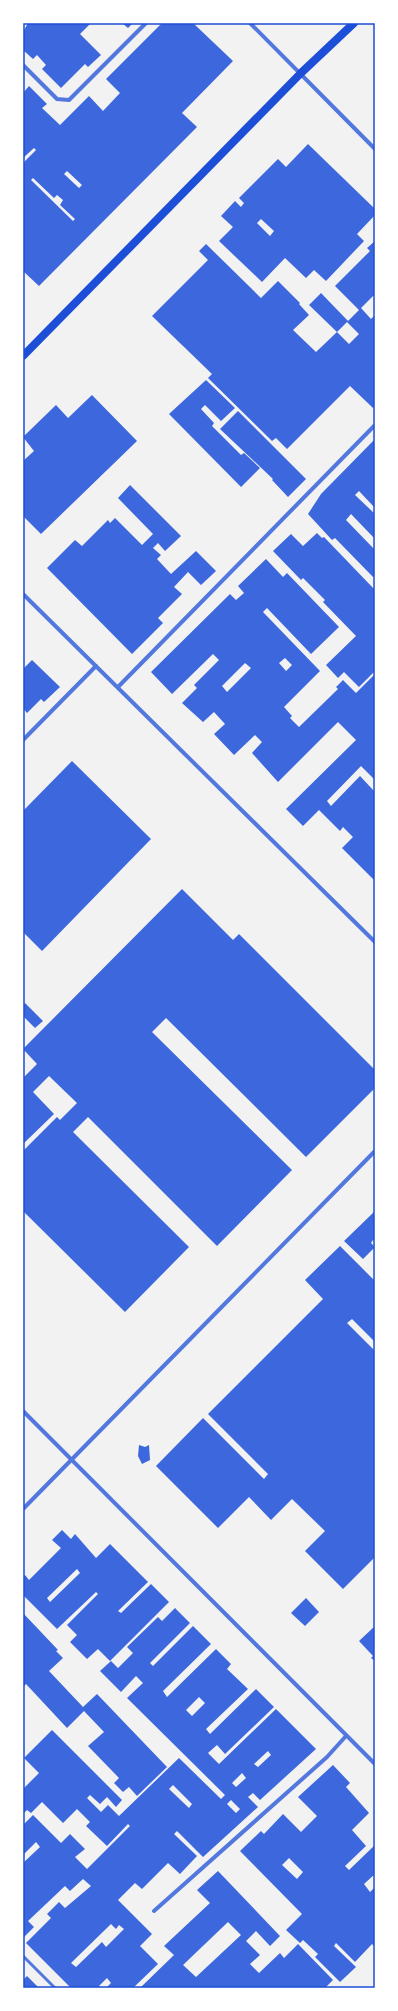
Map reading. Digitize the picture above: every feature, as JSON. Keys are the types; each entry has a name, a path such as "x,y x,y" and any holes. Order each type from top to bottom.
{"main road":[{"path":"23,356 301,73 354,23"}],"street":[{"path":"23,66 57,99 69,100 146,23"},
{"path":"250,23 375,149"},
{"path":"118,687 375,425"},
{"path":"23,594 375,942"},
{"path":"23,740 96,666"},
{"path":"23,1509 375,1151"},
{"path":"23,1411 375,1764"},
{"path":"154,1911 327,1756 346,1736"}],"lane":[{"path":"23,1956 55,1988"}],"building":[{"path":"28,23 91,23 80,34 101,55 88,67 85,64 61,88 42,69 46,65 37,55 33,59 23,50 23,32"},
{"path":"122,23 133,23 128,28"},
{"path":"162,23 193,23 233,61 182,113 197,127 39,286 23,271 23,163 36,150 34,148 23,158 23,93 29,86 47,104 42,108 60,125 89,96 103,111 120,93 106,79","holes":["67,171 82,185 79,188 64,174","33,178 54,198 57,195 63,200 60,205 75,219 73,221 31,180"]},
{"path":"308,144 375,209 375,215 357,234 364,241 326,281 314,270 306,278 285,258 262,282 219,241 233,227 221,216 235,201 241,207 244,203 239,198 278,159 286,167","holes":["261,219 274,231 270,236 257,223"]},
{"path":"375,241 375,294 361,308 371,319 375,315 375,405 373,408 350,386 287,449 276,438 272,441 208,378 212,374 152,316 208,260 199,251 206,244 261,298 278,281 300,303 299,304 309,315 293,330 316,352 337,332 309,305 321,293 348,321 359,310 335,286 370,251 367,248","holes":["347,322 359,334 349,344 337,332"]},
{"path":"206,380 235,408 221,421 205,405 201,409 214,423 212,426 241,455 244,453 260,468 241,487 169,414"},
{"path":"92,395 137,441 41,534 23,516 23,461 34,451 23,437 56,405 68,418"},
{"path":"238,411 306,479 288,497 272,480 273,479 220,429"},
{"path":"375,439 375,508 359,491 355,495 375,514 375,539 351,514 346,520 375,550 375,575 373,577 335,538 332,540 308,514 321,494"},
{"path":"130,485 181,536 165,551 158,543 153,548 161,555 157,559 171,574 196,551 216,571 201,585 188,572 174,587 182,594 158,618 163,623 132,654 47,568 75,540 82,546 108,520 110,523 115,518 142,545 153,534 118,498"},
{"path":"317,533 322,538 324,537 375,590 375,671 359,687 344,672 338,678 326,665 356,636 323,602 325,600 303,578 301,580 273,551 291,534 303,546"},
{"path":"266,559 283,577 287,573 339,627 311,654 267,608 263,612 320,671 284,707 292,716 290,718 299,727 338,689 336,687 343,680 356,693 375,674 375,780 361,766 327,801 331,806 360,776 375,792 375,881 342,848 353,837 343,827 340,831 319,810 303,826 286,809 356,740 338,722 278,782 252,753 262,742 255,735 234,755 214,734 225,724 214,712 203,722 182,703 197,688 194,685 219,660 213,654 172,694 151,672 230,594 236,600 244,593 238,586","holes":["285,658 292,665 286,671 279,663","245,663 251,668 227,692 222,686"]},
{"path":"32,660 60,687 44,702 41,699 27,713 23,708 23,669"},
{"path":"72,761 151,839 42,951 23,932 23,811"},
{"path":"182,889 233,940 239,934 375,1070 375,1088 306,1157 166,1018 152,1032 292,1170 217,1246 88,1117 73,1132 189,1247 125,1312 23,1211 23,1151 57,1117 60,1120 77,1103 49,1076 33,1092 54,1114 23,1144 23,1078 37,1064 23,1049"},
{"path":"25,1003 43,1021 35,1028 23,1016 23,1006"},
{"path":"375,1211 375,1241 373,1240 371,1243 375,1247 363,1259 344,1241"},
{"path":"340,1246 375,1281 375,1342 352,1319 347,1323 375,1351 375,1557 343,1589 305,1551 325,1531 292,1499 271,1520 249,1497 218,1528 156,1466 203,1418 264,1479 268,1474 208,1414 323,1299 305,1280"},
{"path":"139,1445 145,1447 149,1445 150,1460 142,1464 138,1456"},
{"path":"62,1530 71,1539 75,1534 96,1558 110,1544 148,1582 118,1611 121,1613 151,1584 169,1602 110,1661 98,1649 87,1659 70,1642 77,1635 67,1625 98,1594 96,1592 57,1629 23,1595 23,1577 25,1575 29,1580 61,1548 52,1540","holes":["77,1569 80,1573 50,1602 47,1598"]},
{"path":"306,1598 319,1612 305,1626 291,1613"},
{"path":"175,1608 190,1623 150,1663 153,1666 193,1626 211,1644 163,1691 167,1697 216,1649 231,1664 227,1669 248,1689 206,1729 210,1734 256,1689 274,1707 225,1754 217,1745 208,1753 219,1764 276,1709 316,1749 260,1800 253,1793 248,1797 258,1807 203,1857 177,1831 174,1834 197,1856 180,1874 168,1863 142,1889 135,1883 118,1900 152,1934 140,1946 158,1964 133,1988 106,1988 111,1983 107,1978 99,1986 102,1988 71,1988 26,1943 51,1918 47,1914 59,1902 65,1908 91,1886 83,1879 70,1891 65,1886 28,1921 34,1927 23,1938 23,1863 40,1847 36,1842 23,1855 23,1825 33,1815 61,1843 70,1834 85,1849 75,1857 87,1869 130,1826 128,1824 107,1846 86,1826 90,1822 77,1809 63,1823 42,1802 31,1813 27,1810 23,1814 23,1789 39,1773 24,1758 52,1730 122,1800 116,1807 107,1797 100,1804 90,1795 87,1798 101,1812 108,1805 119,1816 179,1758 221,1799 225,1795 127,1698 143,1683 136,1676 121,1692 100,1671 111,1661 118,1668 133,1653 127,1647 158,1617 162,1621","holes":["199,1697 205,1703 192,1716 186,1710","268,1751 271,1755 258,1767 254,1764","242,1773 246,1778 236,1787 232,1783","173,1785 192,1804 189,1808 169,1789","231,1800 240,1809 236,1813 227,1804","111,1924 116,1929 119,1925 124,1929 106,1947 102,1942 76,1967 71,1963"]},
{"path":"23,1613 58,1650 56,1651 63,1658 49,1671 83,1707 97,1694 167,1767 137,1796 129,1787 123,1792 114,1783 119,1778 88,1746 104,1732 84,1711 67,1728 26,1684 23,1687"},
{"path":"375,1626 375,1661 371,1658 373,1656 359,1641"},
{"path":"333,1765 350,1783 346,1787 369,1813 352,1830 366,1846 345,1866 349,1870 375,1845 375,1874 364,1884 370,1892 375,1887 375,1947 372,1944 355,1962 336,1943 334,1946 356,1967 340,1982 315,1957 318,1954 303,1940 300,1943 286,1930 302,1914 240,1851 261,1831 264,1834 283,1814 301,1832 317,1816 298,1797","holes":["289,1858 303,1872 297,1879 282,1865"]},
{"path":"218,1871 280,1936 270,1946 256,1931 246,1941 260,1955 250,1964 259,1973 280,1953 284,1958 298,1944 333,1980 325,1988 140,1988 174,1955 164,1946 210,1903 197,1890","holes":["228,1922 241,1935 196,1977 183,1965"]},
{"path":"27,1976 39,1988 23,1988 23,1980"}]}
